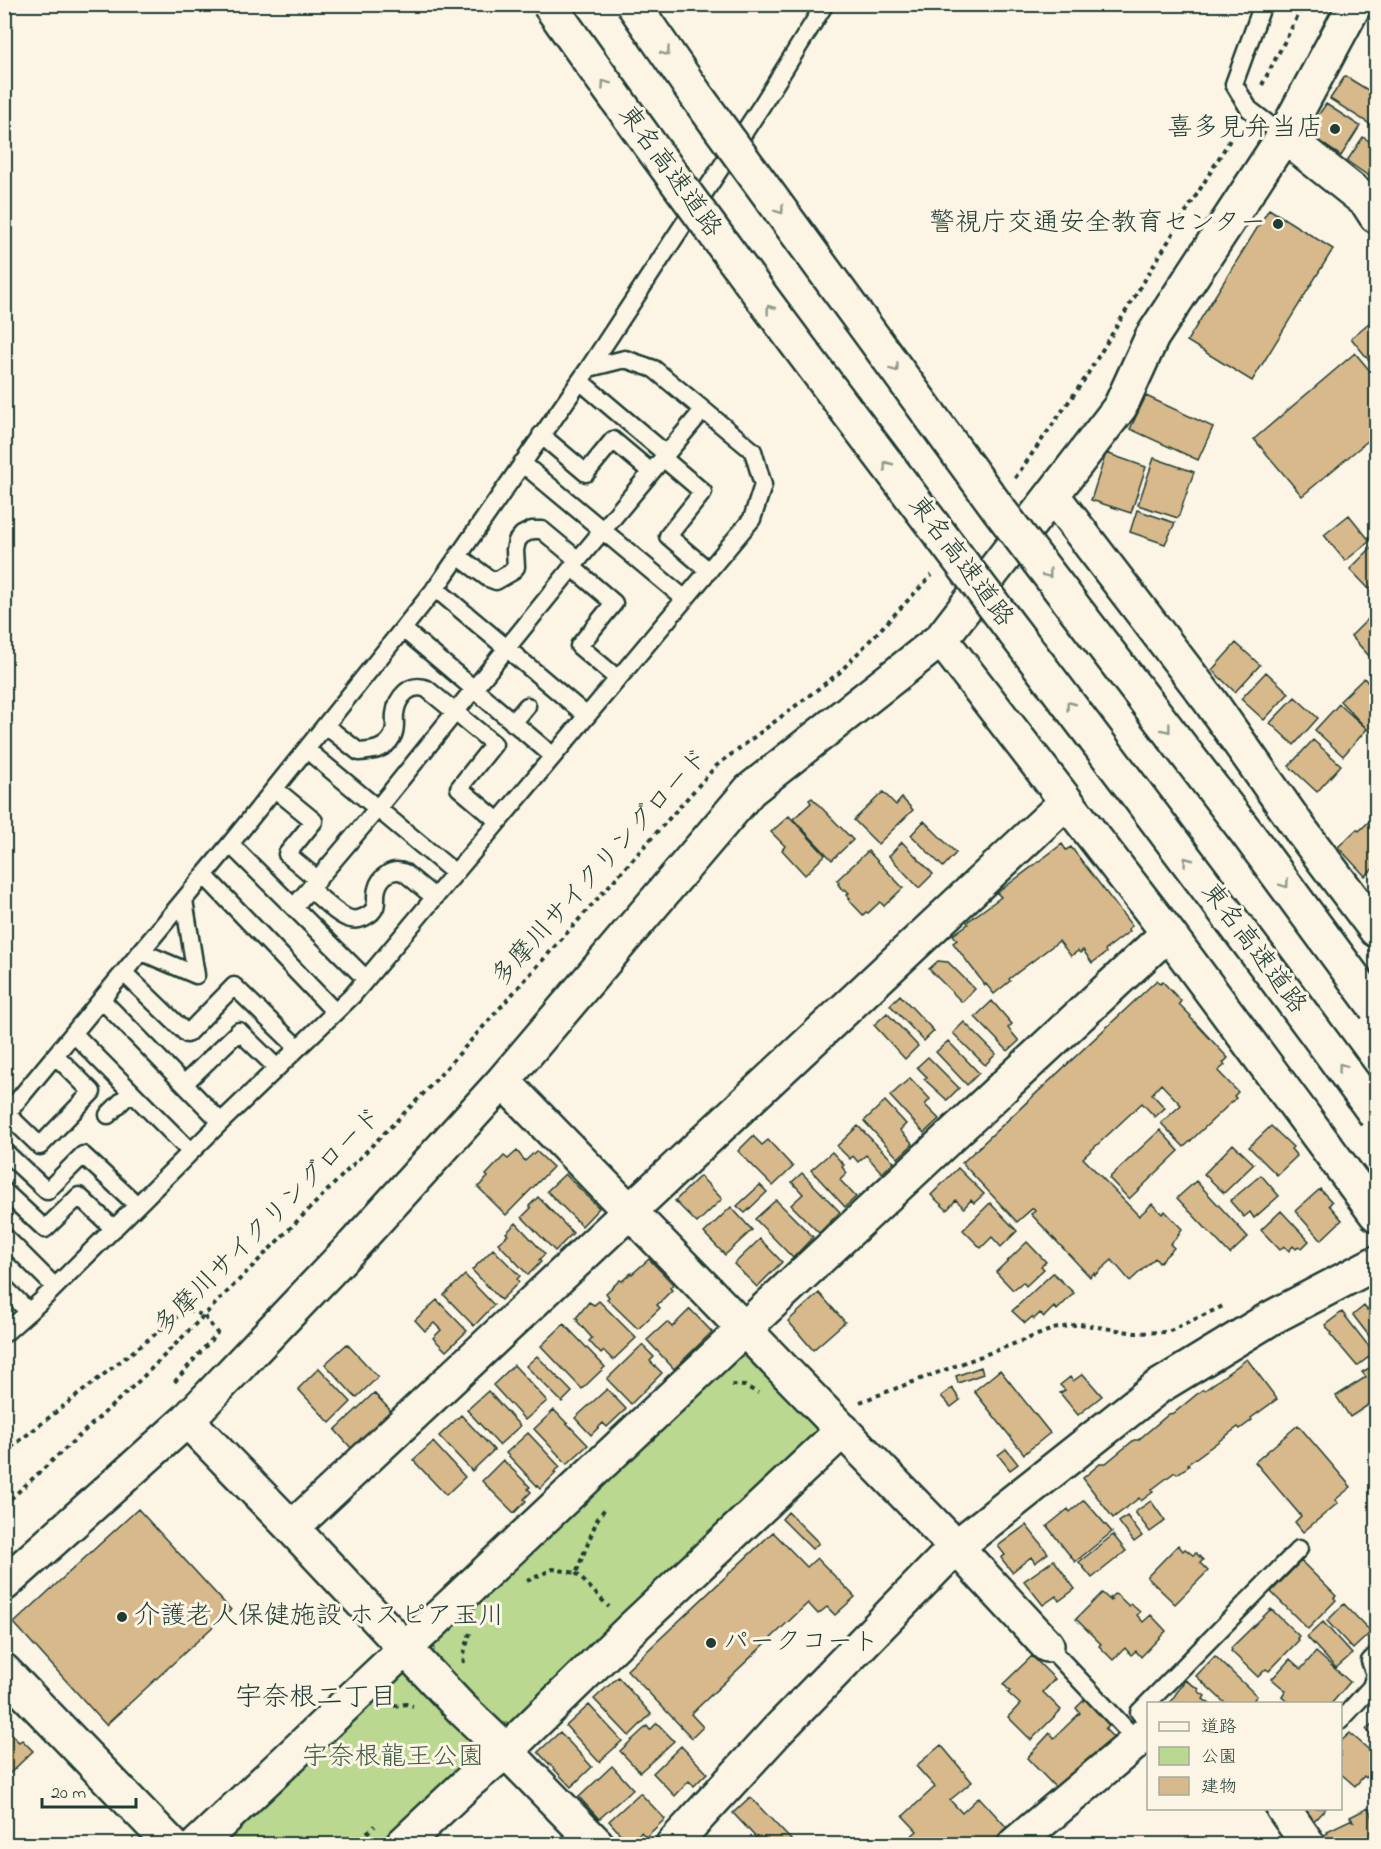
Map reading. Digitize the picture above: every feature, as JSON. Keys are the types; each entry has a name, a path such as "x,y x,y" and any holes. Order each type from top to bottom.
{"main road":[{"name":"東名高速道路","path":"549,4 645,141 837,399 1377,1115"},
{"path":"633,4 703,105 1000,511 1247,833 1377,1008"},
{"path":"4,1584 187,1419 352,1246 503,1081 750,790 941,639 1120,407 1152,337 1284,136 1356,4"},
{"path":"1284,136 1367,202 1377,216"},
{"path":"1053,496 1210,701 1299,829 1377,930"},
{"path":"941,639 1168,933 1377,1214"},
{"path":"292,1528 1066,802"},
{"path":"198,1845 744,1329 1168,933"},
{"path":"503,1081 956,1547 1047,1645"},
{"path":"673,1845 777,1731 956,1547 1158,1387 1271,1318 1377,1263"},
{"path":"187,1419 460,1708 506,1751 597,1845"},
{"path":"403,1845 471,1780 506,1751 630,1630 835,1422"},
{"path":"4,1671 171,1845"},
{"path":"1015,1845 1145,1732"},
{"path":"1284,1810 1308,1845"}],"lane":[{"path":"56,1056 92,1092 40,1146 6,1115 275,789 435,588 585,374 762,105 825,4"},
{"path":"1263,4 1234,84 1250,109 1284,136"},
{"path":"4,1334 55,1287 366,979 752,519 763,485 753,451 654,369 625,359 585,374"},
{"path":"585,374 664,456 703,492 668,536 709,571"},
{"path":"294,907 378,808 703,410"},
{"path":"542,435 586,473 613,440 651,472"},
{"path":"522,463 685,599"},
{"path":"458,556 488,578 496,581 516,567 515,550 517,541 522,535 532,530 542,530 614,603 579,646 618,679"},
{"path":"435,588 587,716"},
{"path":"403,630 553,756"},
{"path":"326,726 359,752 374,751 383,747 392,737 396,727 395,714 403,695 409,688 419,686 427,689 494,744 459,788 498,821"},
{"path":"513,723 527,706"},
{"path":"306,750 455,873"},
{"path":"275,789 314,821 287,854 341,915 352,920 372,913 379,883 391,872 405,873 434,897"},
{"path":"230,844 366,979"},
{"path":"204,875 335,1012"},
{"path":"142,952 196,975 184,900"},
{"path":"124,973 187,1034 234,986 298,1048"},
{"path":"102,1000 221,1122"},
{"path":"184,1084 238,1031 277,1068"},
{"path":"74,1034 191,1152"},
{"path":"108,1115 131,1092"},
{"path":"4,1151 47,1191 83,1155 137,1206"},
{"path":"4,1191 45,1229 79,1196 114,1229"},
{"path":"4,1236 55,1287"},
{"path":"4,1287 29,1312"},
{"path":"1149,1702 1299,1549"},
{"path":"1047,1645 1145,1732"},
{"path":"1342,1720 1371,1687 1375,1674 1370,1661 1377,1655"},
{"path":"1145,1732 1139,1712 1147,1704"}],"path":[{"path":"1012,483 1084,380 1250,109 1304,4"},
{"name":"多摩川サイクリングロード","path":"4,1505 141,1379 423,1093 717,766 839,673 935,572"},
{"path":"835,1422 1053,1329 1080,1324 1135,1333 1168,1332 1233,1301"},
{"path":"4,1453 187,1309 204,1316 216,1334 165,1393"},
{"path":"731,1385 745,1386 764,1399"},
{"path":"576,1573 597,1520 608,1504"},
{"path":"524,1582 554,1569 576,1573 630,1630"},
{"path":"465,1666 463,1657 471,1630"},
{"path":"385,1708 406,1704 414,1707"}],"green space":[{"name":"宇奈根龍王公園","path":"736,1355 756,1358 815,1423 816,1440 516,1724 497,1722 434,1657 434,1637"},
{"name":"宇奈根龍王公園","path":"397,1673 415,1674 481,1740 478,1759 386,1844 216,1844"}],"building":[{"path":"1345,76 1376,95 1376,128 1330,99"},
{"path":"1326,104 1360,126 1341,156 1306,133"},
{"path":"1363,137 1376,146 1376,168 1370,177 1347,161"},
{"path":"1269,209 1333,249 1252,381 1187,341"},
{"path":"1376,317 1376,369 1351,338"},
{"path":"1355,353 1376,378 1376,434 1302,496 1254,439"},
{"path":"1146,396 1213,427 1198,460 1130,429"},
{"path":"1106,453 1146,467 1131,513 1091,500"},
{"path":"1154,458 1194,472 1178,518 1138,505"},
{"path":"1137,510 1175,523 1165,544 1130,532"},
{"path":"1349,515 1370,541 1345,561 1324,535"},
{"path":"1376,543 1376,582 1369,589 1350,569"},
{"path":"1376,611 1376,650 1370,657 1351,636"},
{"path":"1236,643 1260,665 1235,692 1212,670"},
{"path":"1266,672 1289,693 1264,720 1241,699"},
{"path":"1364,678 1376,691 1376,726 1370,732 1340,701"},
{"path":"1295,697 1318,718 1294,745 1270,723"},
{"path":"1339,704 1367,729 1343,756 1315,730"},
{"path":"1313,740 1341,765 1317,792 1289,766"},
{"path":"883,792 896,805 902,798 913,810 878,844 854,820"},
{"path":"812,798 853,840 832,860 793,819 811,803 809,800"},
{"path":"1376,815 1376,866 1365,876 1338,847"},
{"path":"789,816 825,855 805,875 782,850 785,846 771,832"},
{"path":"924,821 956,853 943,867 911,835"},
{"path":"902,842 933,874 919,888 889,856"},
{"path":"1062,844 1066,850 1071,847 1132,926 1128,929 1130,931 1092,963 1083,950 1071,956 1059,941 1009,979 1010,981 994,994 953,943 957,940 953,935 1001,897 997,893"},
{"path":"868,851 903,888 884,906 880,902 863,915 848,899 850,898 847,895 849,893 845,889 843,891 837,880"},
{"path":"938,961 948,962 975,989 962,1002 929,969"},
{"path":"1157,980 1160,984 1163,982 1181,1001 1179,1004 1228,1058 1223,1063 1225,1065 1218,1071 1238,1092 1234,1096 1236,1098 1184,1147 1161,1123 1181,1105 1161,1084 1152,1094 1165,1108 1155,1117 1142,1103 1083,1158 1139,1216 1152,1204 1162,1214 1165,1211 1182,1229 1170,1244 1174,1248 1159,1263 1155,1258 1130,1281 1112,1260 1090,1277 1031,1214 1035,1211 1033,1208 1017,1222 962,1163"},
{"path":"900,995 934,1031 924,1041 890,1005"},
{"path":"992,1001 1012,1024 1008,1028 1019,1041 1008,1051 975,1017"},
{"path":"887,1013 918,1046 905,1059 874,1025"},
{"path":"964,1022 996,1054 985,1065 953,1033"},
{"path":"948,1041 979,1073 967,1085 936,1052"},
{"path":"928,1057 959,1088 947,1100 924,1079 927,1077 917,1067"},
{"path":"910,1078 930,1099 925,1105 939,1119 924,1133 890,1096"},
{"path":"885,1101 906,1124 900,1130 913,1144 898,1158 864,1121"},
{"path":"858,1126 894,1162 882,1173 866,1155 858,1162 853,1156 850,1159 837,1146"},
{"path":"1271,1126 1293,1147 1291,1149 1297,1156 1277,1175 1249,1147"},
{"path":"1160,1130 1179,1151 1129,1199 1109,1178"},
{"path":"753,1136 762,1145 768,1140 793,1167 773,1186 738,1151"},
{"path":"1233,1144 1254,1164 1224,1193 1204,1174"},
{"path":"517,1151 525,1161 536,1151 553,1167 506,1215 478,1187 504,1156 508,1159"},
{"path":"832,1152 844,1165 842,1167 847,1173 840,1180 856,1197 845,1207 811,1170"},
{"path":"958,1168 984,1194 974,1203 971,1200 964,1208 956,1200 947,1210 931,1195"},
{"path":"802,1173 840,1212 819,1233 791,1205 803,1194 792,1182"},
{"path":"565,1174 599,1208 582,1226 547,1191"},
{"path":"1261,1175 1279,1196 1254,1218 1250,1212 1244,1217 1230,1201"},
{"path":"700,1176 722,1199 697,1223 675,1201"},
{"path":"1196,1181 1248,1237 1230,1254 1177,1198"},
{"path":"760,1185 767,1192 745,1213 737,1206"},
{"path":"1320,1189 1332,1202 1329,1205 1342,1220 1321,1240 1295,1211"},
{"path":"538,1197 573,1233 555,1251 522,1217"},
{"path":"776,1200 813,1237 793,1258 755,1219"},
{"path":"990,1203 1017,1231 1001,1247 992,1237 981,1248 963,1230"},
{"path":"731,1207 752,1230 725,1255 704,1233"},
{"path":"1281,1211 1309,1241 1302,1248 1299,1246 1296,1249 1293,1246 1289,1251 1284,1246 1280,1250 1261,1230"},
{"path":"516,1223 545,1254 539,1260 541,1262 528,1275 498,1243 508,1235 506,1233"},
{"path":"760,1239 782,1262 757,1287 734,1264"},
{"path":"1027,1242 1046,1262 1041,1266 1044,1269 1026,1286 1023,1282 1013,1290 996,1272"},
{"path":"493,1249 520,1276 517,1279 519,1282 501,1300 472,1270"},
{"path":"649,1259 673,1284 670,1288 672,1290 657,1305 660,1308 638,1329 607,1299 609,1297 606,1293"},
{"path":"1053,1273 1074,1293 1057,1310 1054,1307 1044,1317 1040,1313 1025,1323 1012,1311"},
{"path":"465,1275 494,1305 474,1326 444,1295"},
{"path":"819,1293 845,1322 813,1350 788,1321"},
{"path":"437,1300 467,1331 446,1351 433,1338 441,1330 434,1323 425,1331 415,1320"},
{"path":"599,1301 636,1338 613,1360 604,1351 601,1354 589,1341 592,1338 576,1318 589,1302 594,1305"},
{"path":"1372,1305 1376,1311 1376,1345 1353,1315 1364,1306 1367,1310"},
{"path":"690,1309 712,1332 674,1369 647,1340 667,1322 672,1327"},
{"path":"1342,1312 1374,1353 1357,1366 1325,1325"},
{"path":"564,1324 605,1367 582,1389 541,1346"},
{"path":"347,1344 378,1377 356,1398 325,1364"},
{"path":"642,1345 654,1357 650,1361 662,1373 631,1404 607,1379"},
{"path":"537,1356 572,1392 562,1402 526,1366"},
{"path":"1247,1359 1277,1399 1240,1429 1238,1427 1188,1464 1189,1466 1177,1474 1175,1472 1151,1490 1153,1492 1141,1501 1139,1498 1113,1518 1083,1478"},
{"path":"514,1365 547,1401 525,1420 493,1385"},
{"path":"981,1367 983,1374 958,1383 956,1376"},
{"path":"1371,1367 1376,1376 1376,1400 1350,1417 1336,1396 1366,1377 1362,1372"},
{"path":"319,1368 351,1402 330,1423 298,1389"},
{"path":"1000,1370 1050,1433 1024,1454 974,1391"},
{"path":"1083,1374 1102,1396 1078,1415 1060,1393 1065,1390 1060,1385 1070,1377 1073,1381"},
{"path":"952,1388 960,1400 951,1407 941,1396"},
{"path":"607,1389 626,1409 607,1427 603,1423 591,1435 575,1418"},
{"path":"488,1391 520,1426 499,1445 467,1410"},
{"path":"374,1393 392,1412 352,1449 335,1430"},
{"path":"554,1410 588,1445 567,1464 534,1429"},
{"path":"461,1415 494,1450 472,1471 439,1436"},
{"path":"1298,1425 1351,1487 1335,1500 1338,1503 1303,1532 1295,1522 1301,1516 1255,1462"},
{"path":"528,1433 560,1467 540,1489 506,1453"},
{"path":"433,1442 465,1477 446,1495 413,1460"},
{"path":"1006,1449 1018,1464 1010,1470 998,1455"},
{"path":"503,1460 530,1487 528,1489 531,1492 524,1499 526,1501 514,1513 482,1481"},
{"path":"1084,1500 1112,1532 1075,1562 1047,1526 1068,1509 1070,1512"},
{"path":"1151,1501 1165,1521 1150,1532 1135,1512"},
{"name":"介護老人保健施設 ホスピア玉川","path":"138,1509 231,1610 106,1725 14,1623"},
{"path":"788,1512 819,1543 812,1549 782,1519"},
{"path":"1127,1516 1142,1536 1134,1542 1119,1522"},
{"path":"1026,1525 1048,1553 1035,1563 1031,1557 1012,1572 1001,1558 1005,1555 998,1546"},
{"name":"パークコート","path":"773,1532 807,1567 817,1558 855,1597 835,1615 827,1607 818,1614 808,1603 691,1714 703,1727 692,1738 627,1670"},
{"path":"1113,1535 1126,1551 1092,1578 1079,1562"},
{"path":"1178,1545 1183,1551 1185,1549 1193,1555 1196,1553 1203,1560 1200,1563 1208,1571 1175,1604 1147,1577"},
{"path":"1054,1560 1075,1589 1059,1601 1056,1596 1043,1605 1024,1581"},
{"path":"1301,1561 1336,1596 1334,1598 1336,1600 1308,1629 1271,1592"},
{"path":"1102,1593 1111,1601 1110,1598 1114,1594 1129,1606 1131,1604 1140,1612 1137,1615 1143,1622 1151,1615 1166,1631 1141,1657 1136,1651 1131,1655 1125,1648 1113,1660 1099,1646 1101,1644 1076,1619"},
{"path":"1344,1604 1371,1632 1353,1649 1327,1621"},
{"path":"1271,1609 1299,1636 1297,1638 1299,1640 1269,1671 1266,1669 1258,1677 1231,1651 1231,1648"},
{"path":"1323,1622 1352,1654 1336,1668 1307,1637"},
{"path":"1316,1652 1350,1682 1333,1702 1287,1702 1282,1697 1286,1691 1272,1679 1290,1659 1301,1669"},
{"path":"1032,1656 1055,1679 1043,1692 1061,1710 1031,1740 1008,1717 1020,1704 1008,1693 1010,1691 1003,1684"},
{"path":"1215,1656 1257,1696 1252,1702 1224,1702 1196,1676"},
{"path":"618,1677 651,1714 629,1736 594,1699"},
{"path":"1185,1680 1199,1689 1198,1691 1205,1696 1203,1699 1207,1702 1170,1702"},
{"path":"1085,1699 1109,1725 1105,1729 1114,1738 1077,1773 1075,1771 1056,1788 1027,1758 1050,1733 1054,1738 1080,1713 1076,1708"},
{"path":"589,1705 622,1741 599,1762 566,1726"},
{"path":"1376,1721 1376,1742 1366,1729"},
{"path":"657,1723 674,1741 640,1772 620,1751 647,1726 650,1730"},
{"path":"4,1728 33,1751 4,1779"},
{"path":"560,1732 592,1767 571,1787 538,1752"},
{"path":"1350,1733 1376,1756 1376,1766 1355,1786 1342,1775 1342,1740"},
{"path":"941,1745 972,1782 950,1800 962,1813 979,1797 1010,1831 996,1844 915,1844 909,1838 917,1831 903,1816 935,1787 916,1766"},
{"path":"681,1746 707,1773 694,1786 689,1781 675,1796 653,1773"},
{"path":"612,1766 633,1789 599,1819 579,1797"},
{"path":"640,1793 665,1819 646,1837 641,1832 629,1844 609,1821"},
{"path":"750,1797 795,1844 762,1844 733,1813"},
{"path":"1368,1808 1376,1824 1376,1844 1326,1844 1322,1836 1328,1833 1327,1831 1350,1820 1353,1821 1350,1817"},
{"path":"1291,1810 1324,1810 1308,1827"}],"place":[{"name":"喜多見弁当店","path":"1335,129"},
{"name":"警視庁交通安全教育センター","path":"1278,224"},
{"name":"介護老人保健施設 ホスピア玉川","path":"122,1617"},
{"name":"パークコート","path":"711,1643"}],"district":[{"name":"宇奈根二丁目","path":"316,1698"}]}
